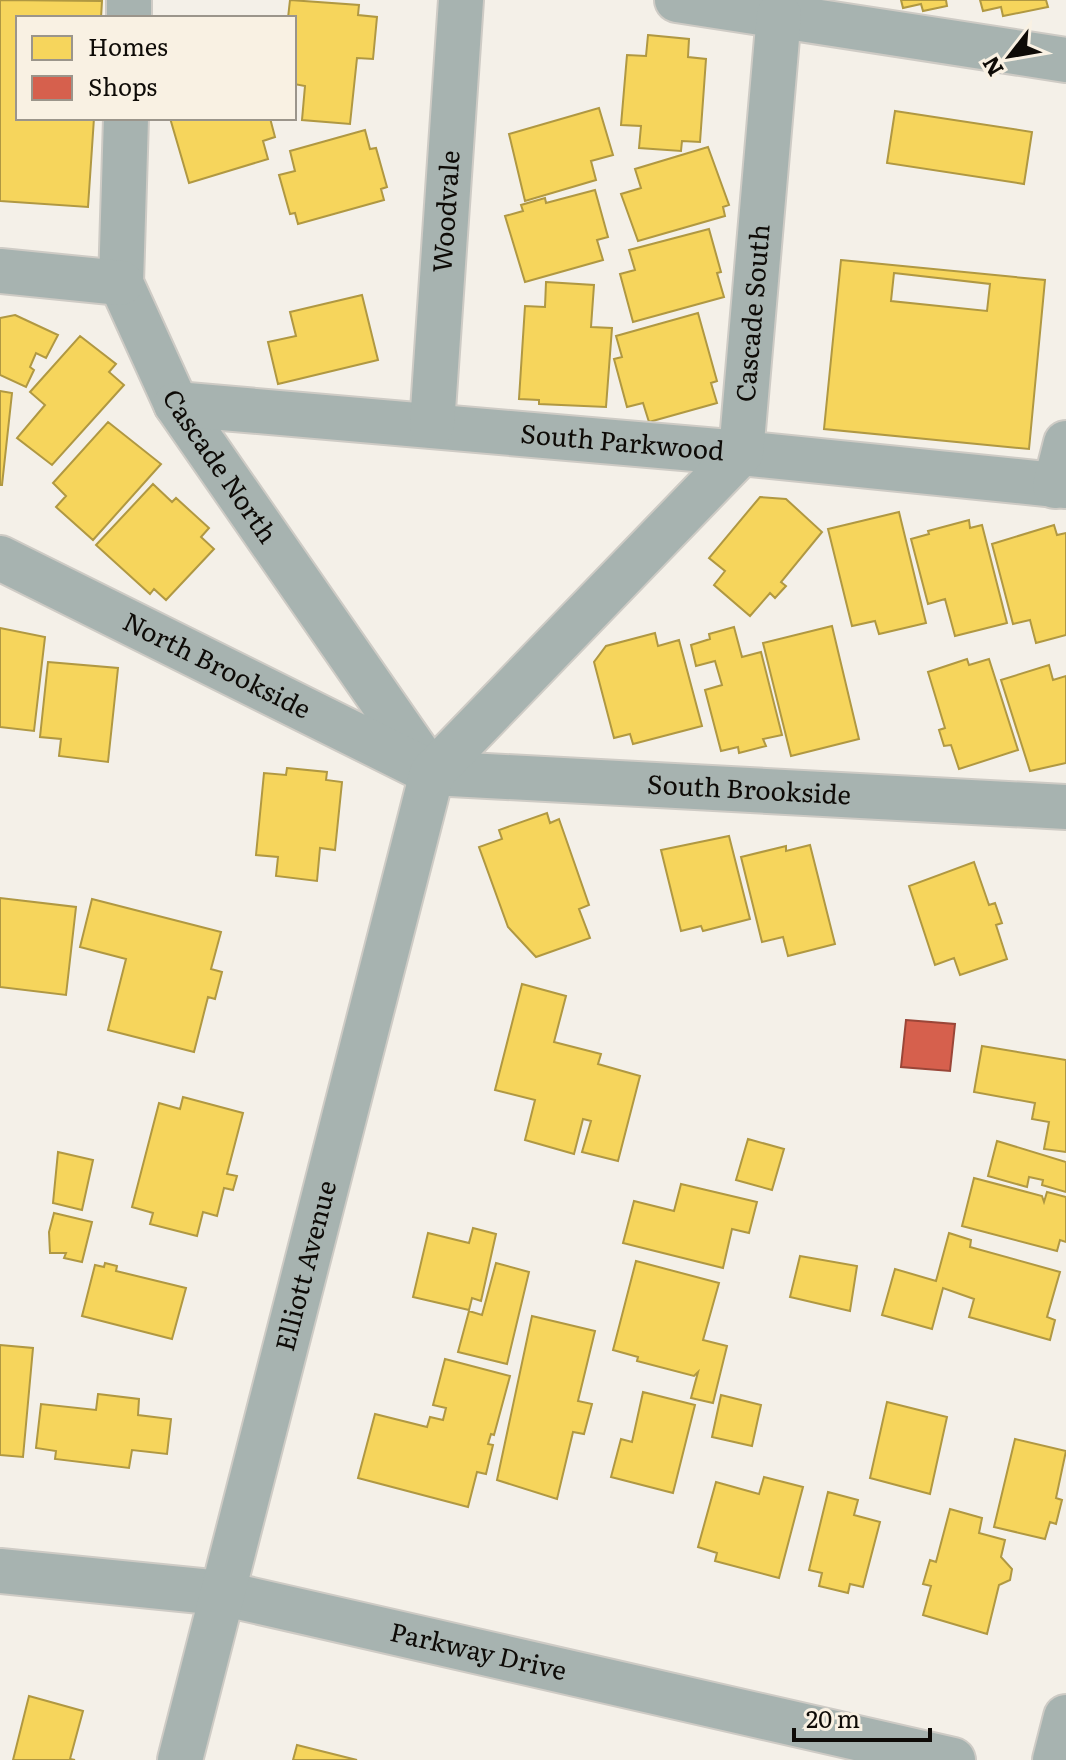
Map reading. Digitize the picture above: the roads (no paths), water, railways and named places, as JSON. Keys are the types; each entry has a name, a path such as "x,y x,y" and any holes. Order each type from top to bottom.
{"street":[{"name":"Woodvale","path":"432,425 461,0"},
{"path":"677,0 1066,60"},
{"name":"Cascade South","path":"741,453 779,15"},
{"name":"Cascade North","path":"126,120 121,283 176,404 432,773"},
{"path":"0,271 121,283"},
{"name":"South Parkwood","path":"176,404 741,453 1060,486"},
{"path":"1060,486 1066,443"},
{"path":"432,773 741,453"},
{"name":"North Brookside","path":"0,558 432,773"},
{"name":"South Brookside","path":"432,773 1066,807"},
{"name":"Elliott Avenue","path":"180,1760 432,773"},
{"name":"Parkway Drive","path":"0,1571 221,1593 953,1760"},
{"path":"1055,1760 1066,1717"}]}
